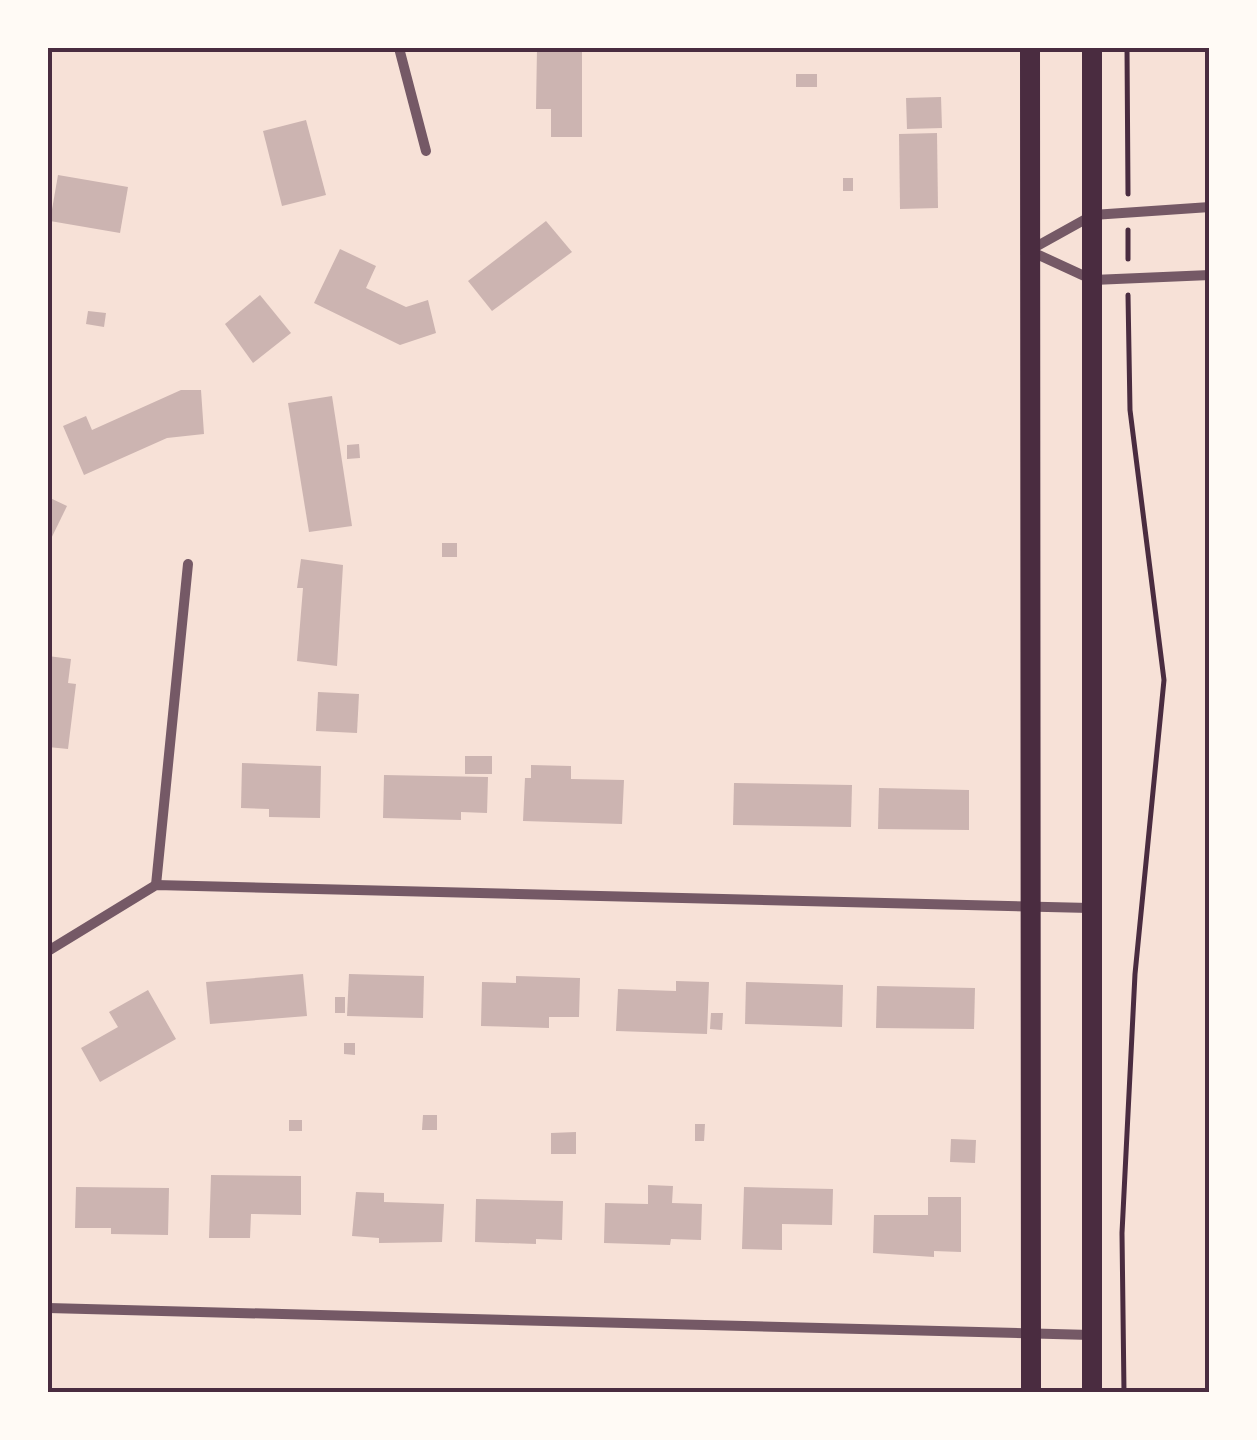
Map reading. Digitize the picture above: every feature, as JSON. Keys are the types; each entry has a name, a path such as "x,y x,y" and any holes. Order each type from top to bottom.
{"main road":[{"path":"1030,48 1031,1392"},
{"path":"1092,48 1092,1392"}],"street":[{"path":"399,48 426,152"},
{"path":"1029,251 1094,215 1210,206"},
{"path":"1029,251 1093,280 1210,275"},
{"path":"156,884 188,564"},
{"path":"48,951 156,884 1090,908"},
{"path":"48,1308 1092,1335"}],"path":[{"path":"1124,1392 1122,1233 1134,974 1164,680 1130,410 1127,48"}],"building":[{"path":"537,48 582,48 582,137 551,137 551,109 536,109"},
{"path":"796,74 817,74 817,87 796,87"},
{"path":"941,97 942,128 907,129 906,98"},
{"path":"306,120 326,195 282,206 263,131"},
{"path":"937,133 938,208 900,209 899,134"},
{"path":"58,175 128,187 120,233 50,221"},
{"path":"843,178 853,178 853,191 843,191"},
{"path":"546,221 572,252 492,311 468,281"},
{"path":"340,249 376,266 366,288 406,307 428,300 436,333 400,345 314,303"},
{"path":"260,295 291,333 253,363 225,324"},
{"path":"88,311 106,313 104,327 86,324"},
{"path":"181,390 201,390 204,434 167,438 84,475 63,426 86,416 92,430"},
{"path":"332,396 352,526 309,532 288,403"},
{"path":"359,444 360,458 347,459 347,445"},
{"path":"48,497 67,506 48,545"},
{"path":"442,543 457,543 457,557 442,557"},
{"path":"301,559 343,565 337,666 297,661 303,588 297,588"},
{"path":"48,656 71,659 68,683 76,684 68,749 48,747"},
{"path":"318,692 359,694 357,733 316,731"},
{"path":"465,756 492,756 492,774 465,774"},
{"path":"242,763 321,766 320,818 269,817 269,809 241,808"},
{"path":"531,765 571,766 571,779 624,780 622,824 523,821 525,778 531,778"},
{"path":"384,775 488,777 487,813 461,812 461,820 383,818"},
{"path":"734,783 852,785 851,827 733,825"},
{"path":"879,788 969,790 969,830 878,829"},
{"path":"303,974 307,1016 210,1024 206,982"},
{"path":"349,974 424,976 423,1018 347,1016"},
{"path":"516,976 580,978 579,1017 549,1017 549,1028 481,1026 482,982 516,983"},
{"path":"676,981 709,982 707,1034 616,1031 618,989 676,991"},
{"path":"746,982 843,985 842,1027 745,1024"},
{"path":"877,986 975,988 974,1029 876,1028"},
{"path":"148,990 176,1039 100,1082 81,1048 118,1027 109,1012"},
{"path":"335,997 345,997 345,1013 335,1013"},
{"path":"711,1013 723,1013 722,1030 710,1029"},
{"path":"344,1043 355,1043 355,1055 344,1054"},
{"path":"423,1115 437,1115 437,1130 422,1130"},
{"path":"289,1120 302,1120 302,1131 289,1131"},
{"path":"695,1124 705,1124 704,1141 695,1141"},
{"path":"576,1132 576,1154 551,1154 551,1133"},
{"path":"951,1139 976,1140 975,1163 950,1162"},
{"path":"211,1175 301,1176 301,1215 251,1214 250,1238 209,1238"},
{"path":"648,1185 673,1186 672,1203 702,1204 701,1240 671,1239 670,1245 604,1243 605,1203 648,1204"},
{"path":"76,1187 169,1188 168,1235 111,1234 111,1228 75,1228"},
{"path":"744,1187 833,1189 832,1225 782,1224 782,1250 742,1249"},
{"path":"356,1192 384,1193 384,1202 444,1204 442,1242 379,1243 379,1238 352,1236"},
{"path":"928,1197 961,1197 961,1252 934,1251 934,1257 873,1253 874,1215 928,1215"},
{"path":"476,1199 563,1201 562,1240 536,1239 536,1244 475,1242"}]}
